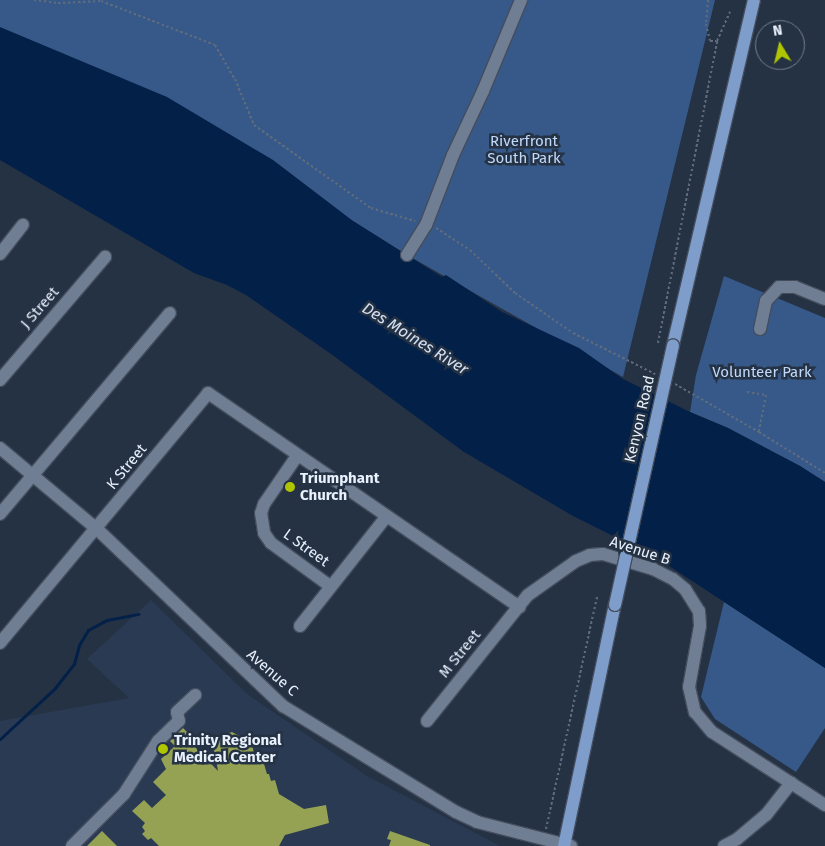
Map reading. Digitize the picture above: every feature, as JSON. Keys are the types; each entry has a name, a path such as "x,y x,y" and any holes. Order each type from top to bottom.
{"main road":[{"name":"Kenyon Road","path":"566,845 615,605 673,346 753,5"}],"street":[{"path":"407,255 426,225 453,155 483,91 521,0"},
{"path":"0,254 23,225"},
{"name":"J Street","path":"0,380 105,257"},
{"path":"760,329 766,301 779,287 795,287 825,299"},
{"path":"0,514 170,313"},
{"name":"K Street","path":"0,643 97,529 208,393 297,456"},
{"name":"Avenue C","path":"0,448 97,529 283,706 456,812 477,822 566,845"},
{"path":"297,456 519,607"},
{"name":"L Street","path":"297,456 264,504 261,513 264,533 271,542 330,586"},
{"name":"L Street","path":"300,626 387,516"},
{"name":"Avenue B","path":"519,607 528,595 543,583 590,555 603,554 653,569 673,579 693,599 699,611 700,626 689,686 695,712 712,732 825,805"},
{"name":"M Street","path":"427,721 519,607"},
{"path":"72,846 124,794 158,741 179,721 177,712 195,695"},
{"path":"724,846 737,839 766,815 791,783"}],"path":[{"path":"708,0 706,24 710,41 717,41"},
{"path":"658,343 717,41 730,12"},
{"path":"747,392 766,395 759,432"},
{"path":"544,839 597,597"}],"shaded area":[{"name":"Trinity Regional Medical Center","path":"151,600 247,694 367,776 500,846 0,846 0,721 129,698 87,659"}],"green space":[{"name":"Riverfront South Park","path":"0,0 715,0 623,377 407,255 353,221 0,38"},
{"name":"Volunteer Park","path":"724,276 825,318 825,482 800,466 728,428 690,412 696,375"},
{"path":"724,602 825,668 825,728 796,772 715,719 701,697"}],"water":[{"name":"Des Moines River","path":"0,27 167,97 273,160 353,221 442,277 446,275 502,312 579,348 623,379 690,412 728,428 800,466 825,482 825,668 657,558 573,516 464,452 331,354 246,295 227,285 194,273 0,160"}],"building":[{"path":"183,728 196,741 193,745 218,771 212,739 232,732 251,742 255,756 261,754 267,774 269,774 271,781 275,780 279,794 304,809 326,805 329,823 285,835 279,846 159,846 151,838 148,840 142,834 145,831 142,827 145,823 132,811 144,800 152,808 166,795 153,782 166,769 161,759 175,746 170,741"},
{"path":"102,831 117,846 87,846"},
{"path":"390,831 430,846 389,846 391,840 387,839"}],"waterway":[{"path":"0,739 55,688 74,664 79,645 88,630 107,620 138,614"}],"place":[{"name":"Triumphant Church","path":"290,487"},
{"name":"Trinity Regional Medical Center","path":"163,749"}]}
